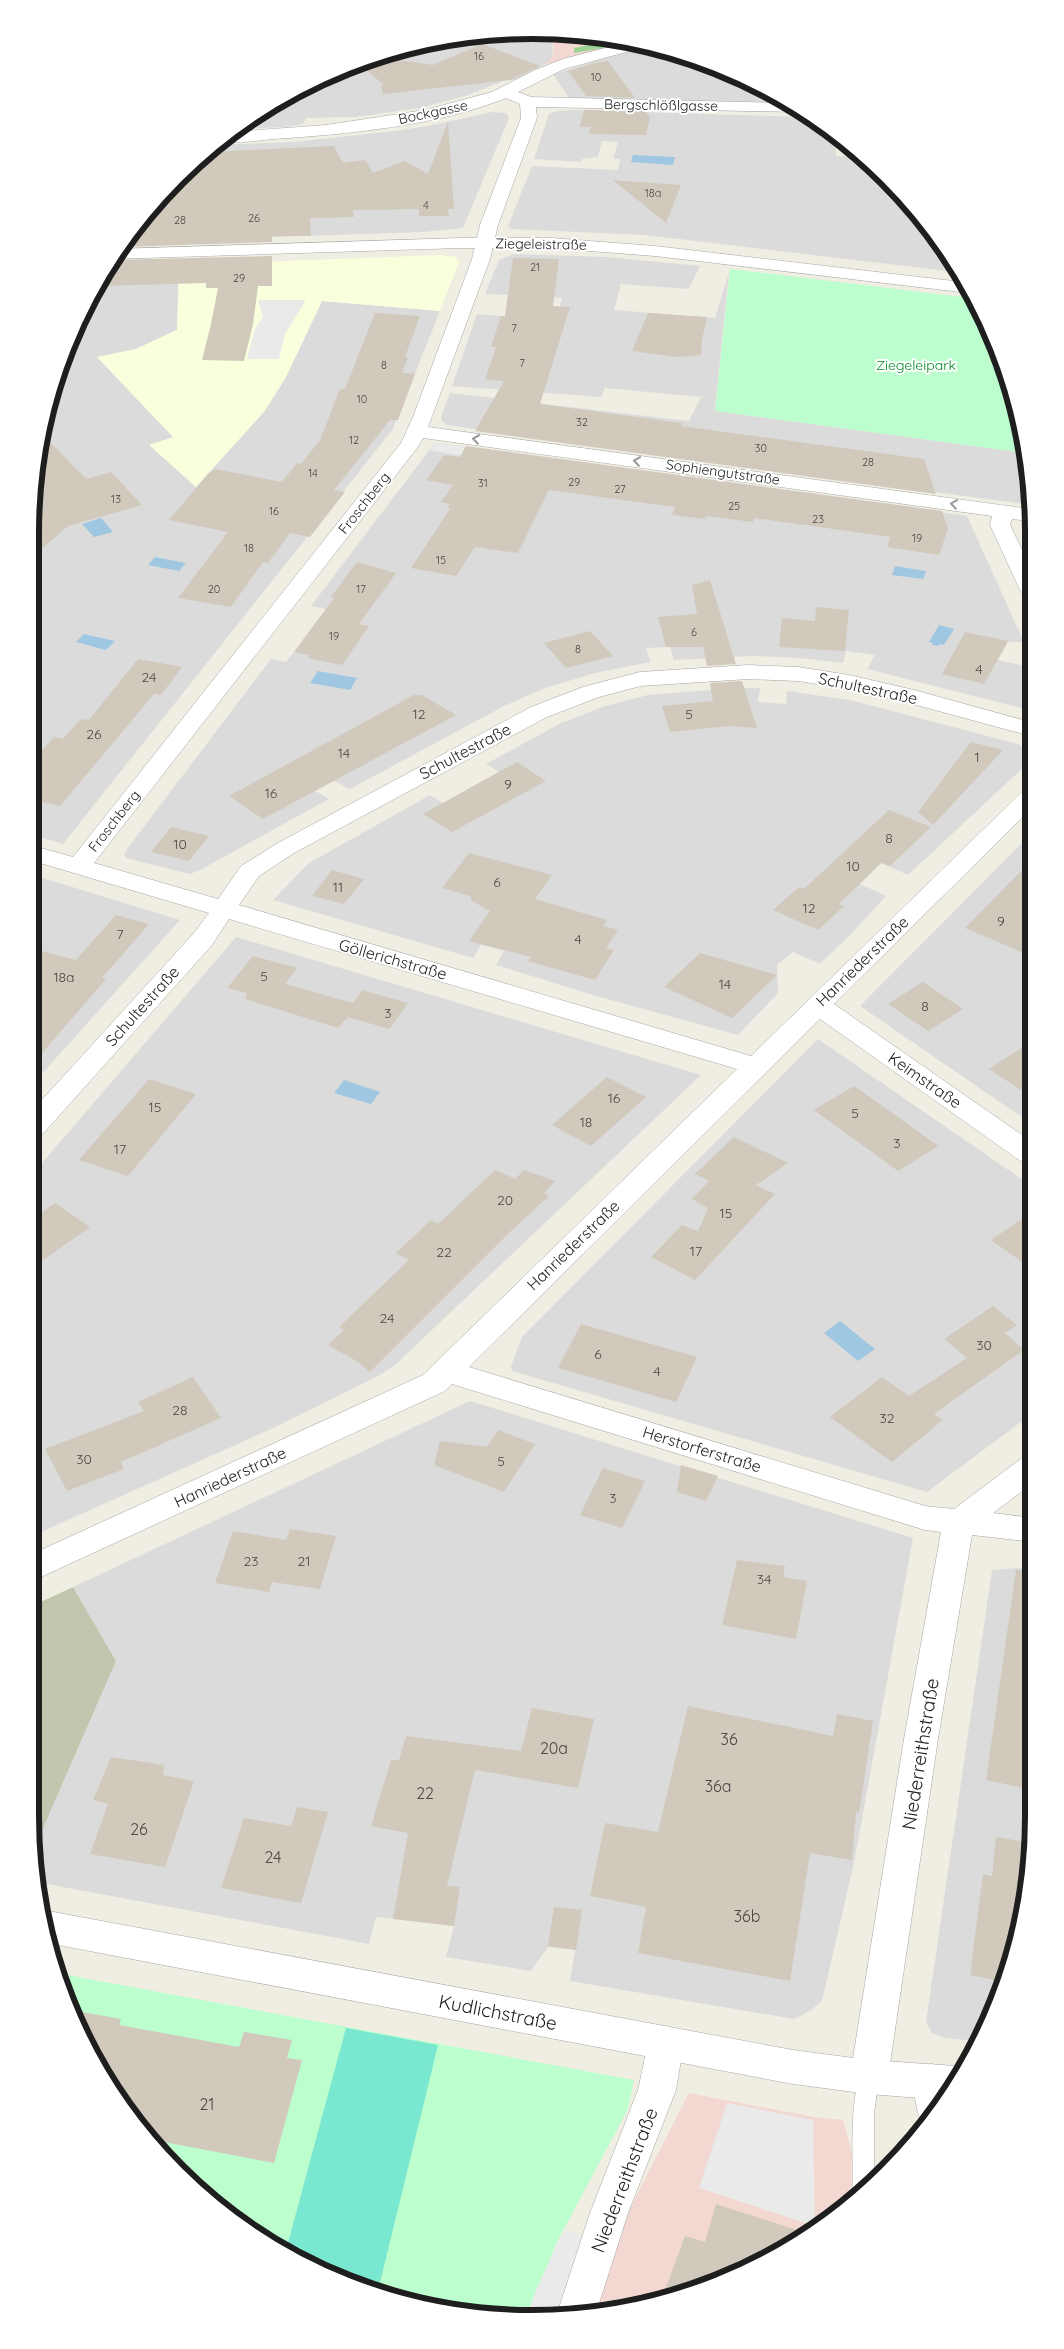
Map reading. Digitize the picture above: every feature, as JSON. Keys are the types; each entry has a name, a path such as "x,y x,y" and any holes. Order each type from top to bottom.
{"street":[{"name":"Bockgasse","path":"239,136 316,130 425,115 507,93 547,71 582,59 626,48"},
{"path":"507,93 528,102"},
{"name":"Bergschlößlgasse","path":"528,102 783,108"},
{"name":"Froschberg","path":"79,866 410,444 481,259 489,225 529,118 528,102"},
{"name":"Ziegeleistraße","path":"125,254 485,243 582,245 655,251 960,287"},
{"name":"Sophiengutstraße","path":"416,431 1024,514"},
{"path":"1003,511 1000,525 1025,578"},
{"name":"Schultestraße","path":"39,1120 204,939 250,871 286,848 539,712 590,692 640,679 740,672 798,674 849,682 914,697 1025,728"},
{"name":"Hanriederstraße","path":"39,1565 434,1382 1025,802"},
{"name":"Göllerichstraße","path":"39,855 756,1066"},
{"name":"Keimstraße","path":"818,1005 1025,1150"},
{"name":"Herstorferstraße","path":"446,1371 925,1518 1025,1529"},
{"path":"958,1523 1025,1472"},
{"name":"Niederreithstraße","path":"869,2078 921,1739 958,1523"},
{"name":"Kudlichstraße","path":"52,1928 793,2067 869,2078 941,2092"},
{"name":"Niederreithstraße","path":"577,2308 610,2213 657,2090 666,2043"}],"lane":[{"path":"863,2182 864,2114 869,2078"}],"shaded area":[{"path":"500,40 553,40 552,57 546,64 516,80 506,80 465,96 420,108 356,117 306,118 303,124 249,128 285,105 314,90 343,76 373,65 436,48 468,43"},
{"path":"552,40 619,47 546,64 552,57 554,48"},
{"path":"636,50 660,56 721,76 777,104 569,98 553,74"},
{"path":"557,111 798,117 834,143 836,156 849,156 849,154 881,183 923,232 950,271 645,235 511,229 508,226 532,166 618,170 620,159 613,159 618,142 602,141 598,157 582,159 581,162 534,159 549,114"},
{"path":"492,112 506,113 509,118 463,228 423,232 134,242 183,183 228,145 294,142 428,126"},
{"path":"633,155 675,157 673,165 631,162"},
{"path":"513,254 607,257 700,266 689,289 621,284 614,310 715,318 729,272 715,411 1018,452 1024,504 447,425 442,421 441,417 450,393 689,421 701,397 605,388 601,397 452,386 477,314 544,319 560,306 562,298 485,294 499,260"},
{"path":"440,255 456,257 459,262 440,311 322,301 285,379 264,412 196,487 149,445 173,437 97,357 136,349 177,330 179,265"},
{"path":"179,265 177,330 136,349 97,357 174,438 150,445 196,487 285,379 322,301 440,311 393,429 63,844 39,837 40,500 48,436 65,373 76,343 90,314 116,268"},
{"path":"258,300 306,300 285,334 279,359 247,359 255,329 263,317"},
{"path":"439,443 967,516 1024,642 1008,642 998,660 1025,666 1025,709 867,669 875,655 846,651 843,663 799,658 754,656 674,660 670,647 646,648 651,662 595,673 545,688 504,706 350,789 334,781 315,791 329,799 190,874 126,858 124,855 127,849 271,659 286,662 326,609 311,606 434,444"},
{"path":"439,443 512,454 497,462 429,450 433,445"},
{"path":"101,518 113,532 94,537 82,524"},
{"path":"155,557 186,563 179,571 148,565"},
{"path":"895,566 926,571 923,579 892,575"},
{"path":"939,625 954,629 944,645 932,645 933,643 929,642"},
{"path":"84,634 115,641 106,650 76,642"},
{"path":"318,671 357,678 350,690 310,683"},
{"path":"760,688 758,702 786,704 787,691 850,700 1018,744 1025,749 1025,766 908,875 881,863 860,884 886,896 820,964 793,952 777,965 778,993 738,1035 600,997 496,965 504,951 481,945 473,958 273,900 309,863 430,795 455,810 478,797 466,790 499,772 486,764 561,723 605,706 648,695"},
{"path":"1025,840 1025,1119 860,1006"},
{"path":"39,877 180,920 39,1077"},
{"path":"236,937 701,1075 395,1365 378,1376 271,1429 39,1533 39,1167"},
{"path":"818,1039 1025,1181 1025,1419 927,1492 512,1371 511,1366 522,1337"},
{"path":"344,1080 380,1092 371,1104 334,1093"},
{"path":"840,1321 875,1349 858,1361 824,1333"},
{"path":"470,1401 913,1538 854,1863 822,2001 810,2011 794,2019 570,1981 575,1950 548,1947 531,1971 446,1957 454,1926 376,1917 369,1944 43,1883 40,1836 116,1661 73,1587"},
{"path":"1025,1568 1024,1849 1016,1913 1008,1945 988,2006 971,2040 944,2038 932,2033 926,2022 992,1570"},
{"path":"73,1587 116,1661 40,1836 39,1817 39,1603"},
{"path":"346,2028 438,2045 379,2286 343,2273 287,2245"},
{"path":"689,2093 814,2117 843,2120 852,2153 851,2193 806,2227 779,2244 721,2273 691,2284 628,2301 597,2306 594,2288 607,2253"},
{"path":"727,2103 813,2120 815,2220 810,2224 699,2188"},
{"path":"564,2230 587,2236 561,2309 529,2310"}],"green space":[{"path":"598,43 615,46 574,53 574,48"},
{"name":"Ziegeleipark","path":"730,269 965,297 988,343 999,373 1018,452 715,411"},
{"path":"67,1975 634,2080 628,2109 557,2242 529,2310 468,2306 436,2301 373,2284 343,2273 314,2259 258,2227 207,2188 161,2142 122,2091 90,2035 76,2006 66,1978"}],"building":[{"path":"482,44 540,66 511,80 383,94 381,86 384,85 364,68 393,59 433,65"},
{"path":"608,61 635,98 586,96 568,71"},
{"path":"584,110 645,111 650,118 646,135 589,134 591,127 580,127"},
{"path":"448,122 454,209 448,209 449,216 419,216 419,209 353,210 354,217 310,218 311,236 272,236 272,242 130,247 161,207 183,183 219,151 334,146 343,163 365,160 373,173 405,161 428,174"},
{"path":"613,180 681,185 666,223"},
{"path":"272,256 272,286 258,286 253,324 244,361 202,360 218,288 206,288 206,283 105,286 121,260"},
{"path":"513,258 559,259 553,306 570,307 540,404 682,423 681,426 924,459 936,494 475,431 504,381 485,379 496,347 491,347 501,316 505,316"},
{"path":"375,313 420,316 405,357 408,357 402,373 415,374 398,420 390,420 334,490 345,492 310,537 290,533 268,563 263,562 231,607 178,598 228,532 169,520 208,474 215,469 282,482 297,463 301,464 320,440 340,389 345,389"},
{"path":"648,313 707,317 701,355 676,357 632,351"},
{"path":"47,440 86,479 111,472 142,505 68,526 39,551 40,500"},
{"path":"466,446 942,511 948,529 939,555 887,547 890,537 754,518 753,522 706,516 705,519 672,515 675,507 549,490 518,553 475,547 456,576 411,568 450,509 447,508 450,504 441,502 453,485 426,480 444,455 460,457"},
{"path":"357,562 396,573 359,624 369,626 342,665 308,658 310,655 294,652 334,598 331,597"},
{"path":"710,580 736,664 707,666 703,647 666,647 658,617 697,614 692,585"},
{"path":"816,607 849,610 845,651 779,647 782,618 815,621"},
{"path":"590,631 613,656 566,668 544,643"},
{"path":"965,632 1008,641 984,684 942,674"},
{"path":"138,659 182,667 161,695 154,694 60,806 39,801 39,748 43,749 54,737 63,739 81,719 89,720"},
{"path":"742,681 757,728 730,726 670,732 662,706 713,701 710,683"},
{"path":"414,695 422,695 456,715 263,819 229,796"},
{"path":"971,742 1003,750 933,825 918,812"},
{"path":"517,762 546,781 452,832 423,814"},
{"path":"889,810 931,827 890,866 881,863 839,904 844,906 818,930 773,910 799,887 804,889"},
{"path":"171,827 209,836 189,861 151,852"},
{"path":"469,853 552,875 535,899 607,920 603,926 618,930 606,948 614,950 595,980 528,961 531,957 469,941 490,911 472,901 470,896 442,888"},
{"path":"1025,867 1025,953 965,928"},
{"path":"332,870 364,879 344,904 312,896"},
{"path":"116,915 149,924 102,978 106,979 39,1057 39,950 76,960"},
{"path":"700,953 777,975 732,1018 664,987"},
{"path":"253,956 297,968 285,984 353,1003 362,990 408,1003 389,1029 348,1017 338,1028 245,999 247,993 227,988"},
{"path":"923,982 963,1009 928,1031 888,1004"},
{"path":"1025,1046 1025,1092 989,1069"},
{"path":"607,1077 646,1097 591,1146 552,1125"},
{"path":"149,1079 196,1094 128,1176 79,1160"},
{"path":"854,1086 938,1146 898,1171 814,1110"},
{"path":"734,1137 788,1163 756,1185 775,1194 695,1280 651,1257 682,1225 698,1231 708,1208 692,1199 709,1181 695,1174"},
{"path":"495,1170 515,1179 524,1170 555,1181 544,1193 549,1196 512,1230 370,1372 358,1362 328,1345 344,1330 339,1327 409,1260 396,1253 431,1220 438,1224"},
{"path":"55,1203 90,1227 39,1263 39,1215"},
{"path":"1025,1217 1025,1264 991,1240"},
{"path":"993,1306 1017,1325 1005,1333 1024,1350 934,1414 943,1420 892,1462 830,1417 882,1377 909,1396 967,1358 944,1339"},
{"path":"581,1324 697,1357 676,1402 558,1368"},
{"path":"193,1377 221,1418 121,1462 124,1469 67,1491 45,1449 144,1411 138,1402"},
{"path":"498,1430 535,1444 504,1492 434,1465 440,1441 487,1447"},
{"path":"681,1465 718,1476 706,1501 677,1492"},
{"path":"603,1468 645,1481 622,1528 580,1515"},
{"path":"290,1529 336,1536 320,1589 272,1582 269,1592 215,1583 233,1531 286,1540"},
{"path":"737,1560 785,1566 783,1577 807,1581 796,1639 722,1625"},
{"path":"1016,1570 1025,1571 1025,1788 986,1780"},
{"path":"688,1706 833,1736 837,1714 873,1721 859,1813 856,1812 852,1860 810,1853 790,1981 638,1953 646,1907 590,1896 605,1823 658,1832"},
{"path":"532,1708 594,1719 578,1788 475,1770 447,1886 460,1887 454,1926 393,1919 408,1833 371,1826 391,1760 399,1760 406,1736 521,1751"},
{"path":"111,1757 164,1765 163,1775 194,1781 165,1867 90,1854 108,1804 93,1800"},
{"path":"297,1807 328,1812 301,1903 221,1888 244,1818 291,1826"},
{"path":"996,1837 1024,1842 1016,1913 997,1981 970,1975 983,1874 992,1876"},
{"path":"554,1907 582,1910 576,1950 548,1946"},
{"path":"79,2011 121,2019 119,2025 239,2047 244,2032 292,2040 287,2058 302,2060 274,2163 161,2141 122,2091 105,2064"},
{"path":"716,2204 800,2231 779,2244 721,2273 664,2292 685,2236 705,2242"}]}
